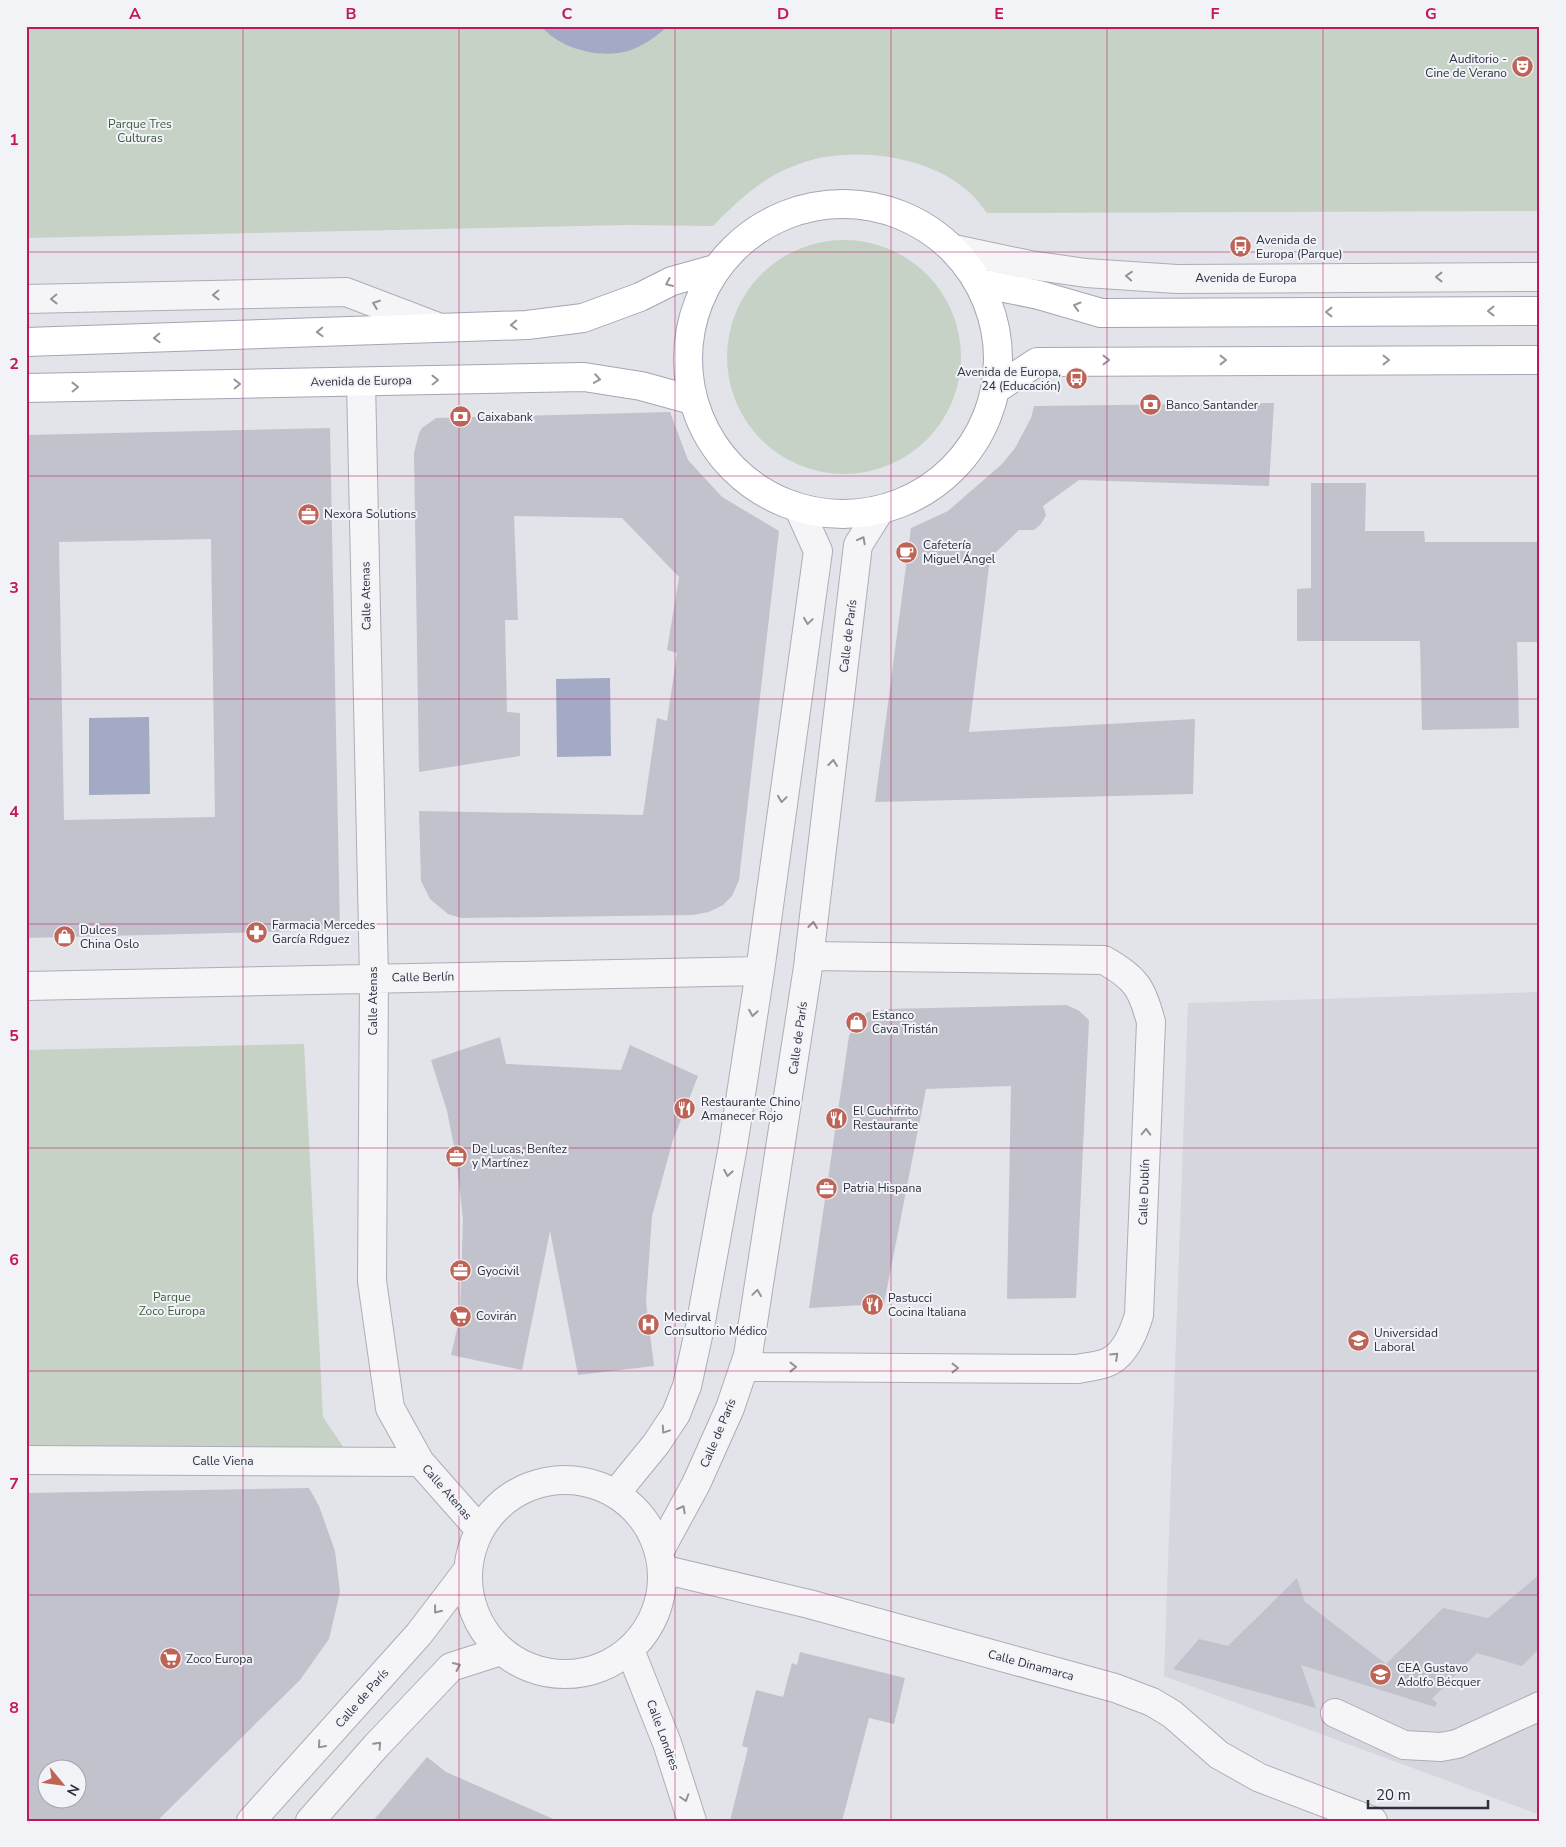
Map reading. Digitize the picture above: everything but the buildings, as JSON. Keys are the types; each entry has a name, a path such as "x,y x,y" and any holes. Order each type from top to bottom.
{"main road":[{"name":"Avenida de Europa","path":"830,203 875,206 918,222 954,249 980,283 995,326 999,353 996,389 981,431 956,467 921,494 880,510 839,515 799,509 763,493 732,469 708,437 692,400 687,355 695,310 715,269 746,236 786,214 830,203"},
{"path":"26,342 527,325 583,318 640,297 672,281 715,269"},
{"path":"980,283 1039,295 1101,312 1540,311"},
{"path":"996,389 1037,362 1540,360"},
{"name":"Avenida de Europa","path":"26,388 584,377 641,386 692,400"}],"street":[{"name":"Avenida de Europa","path":"954,249 1030,265 1086,273 1177,279 1540,277"},
{"path":"26,300 346,292 438,327"},
{"name":"Calle Atenas","path":"361,382 374,978 372,1281 390,1408 420,1462 480,1530"},
{"path":"616,1493 656,1444 676,1414 687,1386 715,1249 760,970 818,551 799,509"},
{"name":"Calle de París","path":"661,1560 730,1408 748,1355 759,1273 783,1140 809,956 858,545 880,510"},
{"name":"Calle Dublín","path":"744,1367 1078,1369 1108,1363 1124,1348 1134,1334 1139,1315 1151,1022 1144,996 1135,982 1122,970 1104,960 809,956"},
{"name":"Calle Berlín","path":"26,986 760,970"},
{"name":"Calle Viena","path":"26,1460 420,1462"},
{"path":"566,1479 592,1483 616,1493 636,1509 646,1522 661,1560 662,1591 656,1613 645,1633 630,1650 606,1665 580,1674 552,1674 524,1667 501,1651 481,1628 470,1601 467,1571 471,1550 480,1530 495,1508 516,1492 540,1482 566,1479"},
{"name":"Calle Dinamarca","path":"661,1560 808,1604 1115,1688 1152,1702 1172,1714 1219,1755 1260,1778 1373,1821"},
{"name":"Calle de París","path":"252,1821 419,1634 467,1571"},
{"name":"Calle Londres","path":"630,1650 667,1742 692,1821"},
{"path":"310,1821 376,1746 451,1667 501,1651"},
{"path":"1335,1713 1404,1745 1441,1748 1457,1744 1540,1706"}],"shaded area":[{"name":"Universidad Laboral","path":"1540,992 1540,1815 1164,1676 1188,1003"}],"green space":[{"name":"Parque Tres Culturas","path":"26,26 1540,26 1540,211 987,213 970,193 955,181 939,172 901,159 862,154 819,158 784,170 764,181 737,202 713,226 628,225 26,238"},
{"path":"832,240 856,240 889,248 899,253 919,266 935,282 953,312 961,345 961,369 953,402 935,432 919,448 889,466 856,474 832,474 799,466 789,461 769,448 753,432 735,402 727,369 727,345 735,312 740,302 753,282 769,266 799,248"},
{"name":"Parque Zoco Europa","path":"304,1044 323,1417 346,1451 26,1452 26,1050"}],"water":[{"path":"541,26 668,26 649,41 634,49 605,54 593,53 569,46 549,34"},
{"path":"610,678 611,756 557,757 556,679"},
{"path":"149,717 150,794 89,795 89,718"}],"place":[{"name":"Auditorio - Cine de Verano","path":"1523,66"},
{"name":"Avenida de Europa (Parque)","path":"1240,247"},
{"name":"Avenida de Europa, 24 (Educación)","path":"1077,379"},
{"name":"Banco Santander","path":"1150,405"},
{"name":"Caixabank","path":"461,417"},
{"name":"Nexora Solutions","path":"308,514"},
{"name":"Cafetería Miguel Ángel","path":"907,552"},
{"name":"Farmacia Mercedes García Rdguez","path":"256,932"},
{"name":"Dulces China Oslo","path":"64,937"},
{"name":"Estanco Cava Tristán","path":"856,1022"},
{"name":"Restaurante Chino Amanecer Rojo","path":"685,1109"},
{"name":"El Cuchifrito Restaurante","path":"837,1118"},
{"name":"De Lucas, Benítez y Martínez","path":"456,1156"},
{"name":"Patria Hispana","path":"827,1188"},
{"name":"Gyocivil","path":"461,1271"},
{"name":"Pastucci Cocina Italiana","path":"872,1305"},
{"name":"Covirán","path":"460,1316"},
{"name":"Medirval Consultorio Médico","path":"648,1324"},
{"name":"Universidad Laboral","path":"1358,1340"},
{"name":"Zoco Europa","path":"170,1659"},
{"name":"CEA Gustavo Adolfo Bécquer","path":"1381,1675"}]}
